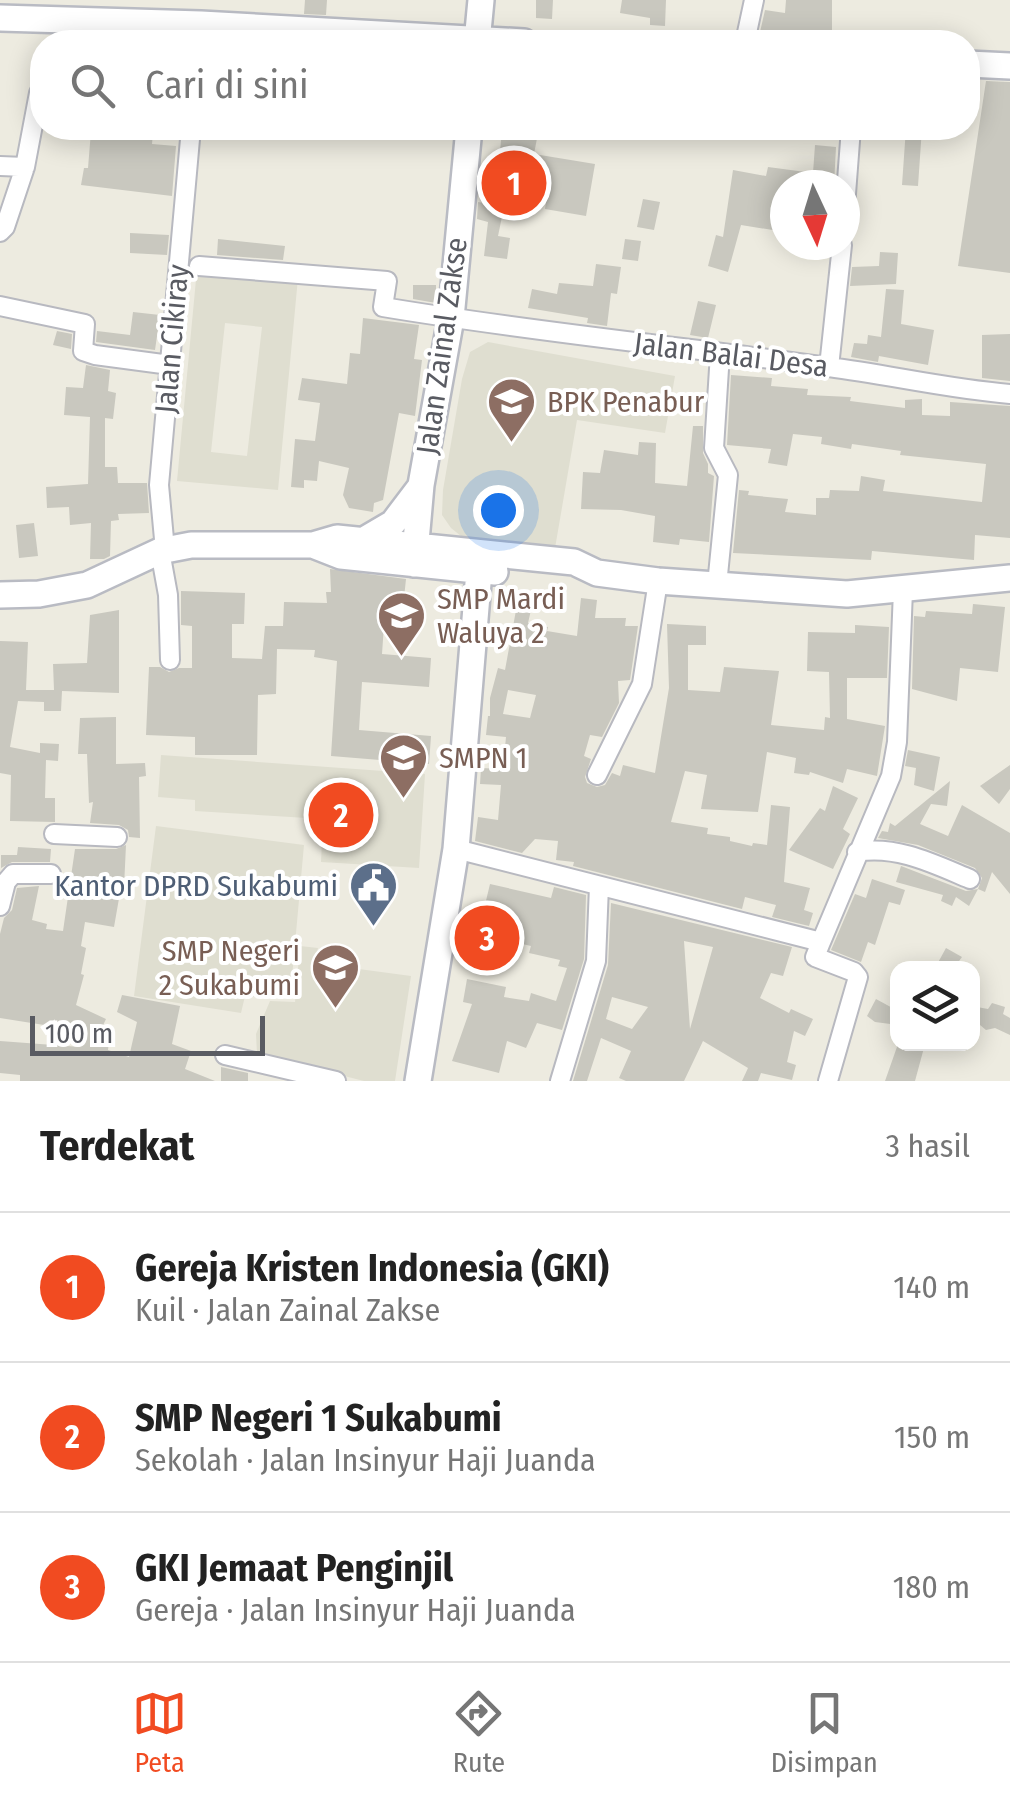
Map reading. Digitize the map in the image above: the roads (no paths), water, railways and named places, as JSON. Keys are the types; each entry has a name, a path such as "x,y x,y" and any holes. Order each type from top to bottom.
{"main road":[{"path":"478,30 482,0"},
{"path":"0,18 72,10 183,30"},
{"path":"980,65 1010,66"},
{"name":"Jalan Zainal Zakse","path":"415,555 421,485 451,318 468,140"},
{"path":"364,540 393,523 421,485"},
{"path":"421,485 439,528 476,562"},
{"path":"0,595 87,586 162,550 191,545 313,545 337,538 364,540 415,555"},
{"path":"313,545 341,556 415,555 567,576 597,573 828,593 902,590 1010,578"},
{"path":"418,1081 456,850 476,562"}],"street":[{"path":"748,30 754,0"},
{"path":"0,232 5,227 30,137"},
{"name":"Jalan Cikiray","path":"170,660 159,485 191,140"},
{"path":"848,170 851,140"},
{"path":"0,166 24,167"},
{"path":"829,366 840,260"},
{"name":"Jalan Balai Desa","path":"199,266 387,281 384,307 829,366 966,391 1010,394"},
{"path":"0,306 85,324 83,351 94,355 170,365"},
{"path":"718,585 728,475 714,448 720,354"},
{"path":"597,775 642,684 658,581"},
{"path":"828,1081 858,977 815,957 883,796 894,760 902,590"},
{"path":"54,834 117,837"},
{"path":"857,852 877,849 922,859 970,879"},
{"path":"456,850 821,942"},
{"path":"0,906 9,877 18,873 50,874"},
{"path":"560,1081 596,961 599,886"},
{"path":"225,1055 336,1081"}],"place":[{"name":"Gereja Kristen Indonesia (GKI)","path":"514,183"},
{"name":"BPK Penabur","path":"512,444"},
{"name":"SMP Mardi Waluya 2","path":"402,658"},
{"name":"SMPN 1","path":"404,800"},
{"name":"SMP Negeri 1 Sukabumi","path":"341,815"},
{"name":"Kantor DPRD Sukabumi","path":"373,928"},
{"name":"GKI Jemaat Penginjil","path":"487,938"},
{"name":"SMP Negeri 2 Sukabumi","path":"335,1010"}]}
